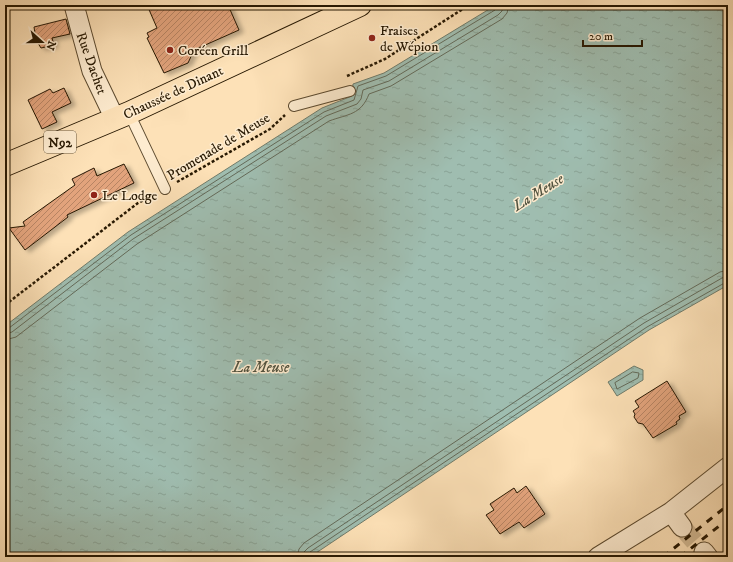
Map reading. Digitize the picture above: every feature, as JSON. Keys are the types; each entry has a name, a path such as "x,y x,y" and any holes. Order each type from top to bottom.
{"main road":[{"name":"Chaussée de Dinant","path":"5,165 122,116 360,5"}],"street":[{"name":"Rue Dachet","path":"74,5 92,71 122,116"},
{"path":"598,557 671,512 728,468"},
{"path":"671,512 682,527"}],"lane":[{"path":"294,106 350,91"},
{"path":"122,116 165,190"}],"path":[{"path":"343,78 385,59 469,5"},
{"name":"Promenade de Meuse","path":"5,305 138,203 165,190 270,129 294,106"}],"water":[{"name":"La Meuse","path":"496,5 728,5 728,285 649,330 310,557 5,557 5,326 128,232 322,108 352,96 353,84 384,73"},
{"path":"634,366 643,370 643,380 617,396 608,382"}],"building":[{"path":"147,5 228,5 239,30 194,50 188,63 164,73 147,38 149,37 147,33 157,28"},
{"path":"66,19 70,34 52,38 54,45 41,48 36,40 34,27"},
{"path":"64,88 71,103 52,112 57,122 42,129 28,100 50,89 53,93"},
{"path":"124,164 134,183 67,215 68,217 25,250 9,228 25,226 23,222 75,185 72,179 94,168 97,176"},
{"path":"667,381 686,412 679,416 680,419 676,422 677,424 653,438 643,424 638,423 634,417 635,414 633,411 639,407 635,401"},
{"path":"526,486 545,514 524,528 519,522 500,534 486,515 494,510 490,504 514,488 517,493"}],"tunnel":[{"path":"682,527 704,552"}],"railway":[{"path":"663,557 728,505"},
{"path":"680,557 728,519"}],"place":[{"name":"Fraises de Wépion","path":"372,38"},
{"name":"Coréen Grill","path":"170,50"},
{"name":"Le Lodge","path":"94,195"}]}
